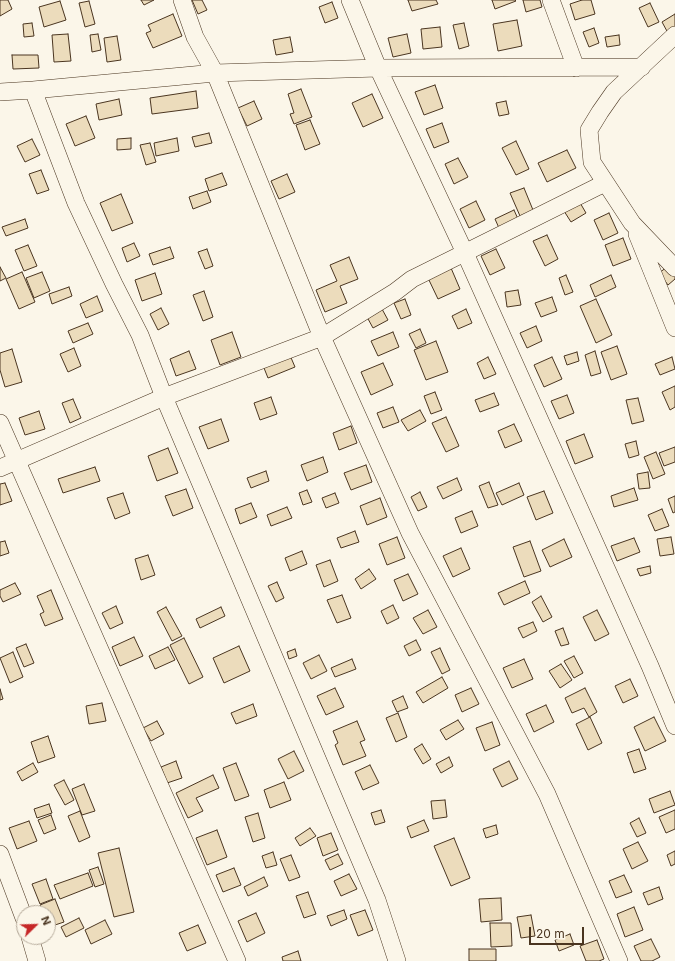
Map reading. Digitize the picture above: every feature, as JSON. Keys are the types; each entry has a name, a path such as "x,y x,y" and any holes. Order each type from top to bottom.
{"street":[{"path":"182,0 195,37 215,72 322,337 410,533 547,794 619,961"},
{"path":"350,0 378,68 465,253 650,666 675,726"},
{"path":"551,0 576,68"},
{"path":"675,35 614,92 589,130 592,162 605,183 632,223 675,268"},
{"path":"0,92 215,72 378,68 642,67"},
{"path":"33,90 76,203 140,335 164,397 377,900 398,961"},
{"path":"0,468 164,397 322,337 395,292 412,279 605,183"},
{"path":"632,223 675,328"},
{"path":"0,423 236,961"},
{"path":"0,854 19,905"},
{"path":"32,945 37,961"}],"building":[{"path":"0,0 8,0 12,9 0,16"},
{"path":"141,0 154,0 144,5"},
{"path":"192,0 202,0 207,10 198,14"},
{"path":"408,0 436,0 438,4 412,11"},
{"path":"492,0 515,0 516,1 495,9"},
{"path":"523,0 540,0 542,7 526,12"},
{"path":"582,0 591,0 595,14 575,20 570,4"},
{"path":"60,1 66,20 44,27 39,7"},
{"path":"89,1 95,24 85,27 79,3"},
{"path":"332,2 338,18 325,23 319,7"},
{"path":"650,3 659,22 648,27 639,8"},
{"path":"173,14 182,36 153,48 146,33 151,31 148,25"},
{"path":"675,14 675,29 668,33 662,22"},
{"path":"517,20 522,46 498,51 493,24"},
{"path":"32,23 34,36 24,37 23,24"},
{"path":"464,23 469,46 459,49 453,25"},
{"path":"440,27 442,47 423,49 421,29"},
{"path":"594,28 599,43 589,47 583,32"},
{"path":"68,34 71,61 54,62 52,35"},
{"path":"98,34 101,50 92,52 90,35"},
{"path":"407,34 411,53 393,57 388,38"},
{"path":"619,35 620,45 607,47 605,37"},
{"path":"117,36 121,60 107,62 104,38"},
{"path":"290,37 293,52 276,55 273,40"},
{"path":"12,55 38,55 39,68 13,69"},
{"path":"435,85 443,108 424,115 415,92"},
{"path":"301,89 312,117 294,124 290,114 294,113 288,94"},
{"path":"196,91 198,108 152,114 150,98"},
{"path":"372,94 383,118 363,127 352,103"},
{"path":"119,99 122,115 99,120 96,104"},
{"path":"254,101 262,119 247,126 238,108"},
{"path":"506,101 509,114 499,116 496,103"},
{"path":"86,116 95,138 75,146 66,124"},
{"path":"310,120 320,144 305,150 296,125"},
{"path":"442,123 449,142 434,148 426,129"},
{"path":"209,133 212,143 195,147 192,137"},
{"path":"131,138 131,149 117,150 117,139"},
{"path":"177,138 179,151 156,156 154,143"},
{"path":"32,139 40,155 25,162 17,146"},
{"path":"516,141 529,169 516,175 502,148"},
{"path":"150,143 156,162 146,165 140,145"},
{"path":"567,150 576,168 547,182 538,163"},
{"path":"458,158 468,177 454,184 445,164"},
{"path":"41,170 49,190 37,194 29,174"},
{"path":"222,173 227,185 209,191 205,179"},
{"path":"287,174 295,192 279,199 271,181"},
{"path":"524,188 533,210 520,216 510,193"},
{"path":"207,191 211,202 193,209 189,197"},
{"path":"121,194 133,223 112,231 100,203"},
{"path":"476,201 485,220 469,228 460,209"},
{"path":"579,201 586,213 571,222 564,211"},
{"path":"514,210 518,219 499,228 495,219"},
{"path":"609,213 618,233 603,240 594,220"},
{"path":"25,219 28,228 6,236 2,227"},
{"path":"547,235 558,259 545,266 533,241"},
{"path":"623,238 631,259 613,266 605,245"},
{"path":"134,243 140,256 127,262 122,248"},
{"path":"28,245 37,266 24,271 15,250"},
{"path":"170,247 174,258 153,265 149,254"},
{"path":"207,249 213,266 205,269 198,252"},
{"path":"496,249 505,268 490,275 481,256"},
{"path":"349,257 358,279 340,286 347,303 325,312 316,290 337,281 330,265"},
{"path":"671,264 675,269 675,279 668,285 659,273"},
{"path":"0,267 6,278 0,281"},
{"path":"451,268 460,289 438,299 428,278"},
{"path":"22,272 35,302 19,309 6,279"},
{"path":"42,272 50,291 34,298 26,278"},
{"path":"155,273 162,294 142,301 135,280"},
{"path":"566,275 573,292 565,295 559,278"},
{"path":"611,275 616,287 595,297 590,285"},
{"path":"69,287 72,296 52,304 49,294"},
{"path":"518,290 521,305 507,307 505,292"},
{"path":"204,291 213,317 203,321 193,295"},
{"path":"97,296 103,311 86,318 80,304"},
{"path":"552,297 557,311 541,317 535,303"},
{"path":"405,299 411,315 401,319 394,303"},
{"path":"596,299 612,335 596,343 580,306"},
{"path":"161,308 169,324 158,330 150,314"},
{"path":"382,309 388,320 373,328 367,317"},
{"path":"466,309 472,323 458,329 452,316"},
{"path":"88,323 93,334 73,343 68,331"},
{"path":"536,326 542,341 527,348 520,333"},
{"path":"420,329 426,343 416,348 409,334"},
{"path":"232,332 241,357 220,365 211,340"},
{"path":"393,332 399,347 378,356 371,341"},
{"path":"436,341 448,372 426,380 414,350"},
{"path":"617,346 627,374 611,380 601,352"},
{"path":"74,348 81,366 68,372 60,354"},
{"path":"12,349 22,382 5,387 0,370 0,353"},
{"path":"189,351 196,369 176,376 170,359"},
{"path":"595,351 601,373 591,376 585,355"},
{"path":"577,352 579,361 567,365 564,356"},
{"path":"289,353 295,367 268,378 262,363"},
{"path":"488,357 496,374 484,379 477,363"},
{"path":"552,357 562,379 544,387 534,365"},
{"path":"672,357 675,369 660,375 655,364"},
{"path":"383,363 393,385 371,395 361,372"},
{"path":"675,386 675,407 670,410 662,392"},
{"path":"435,392 442,410 431,414 424,396"},
{"path":"494,393 499,405 480,412 475,400"},
{"path":"567,395 574,413 559,419 551,401"},
{"path":"271,397 277,414 260,420 254,403"},
{"path":"638,398 644,421 632,424 626,400"},
{"path":"73,399 81,418 70,423 62,403"},
{"path":"393,407 399,422 383,428 377,413"},
{"path":"420,410 426,421 408,431 401,420"},
{"path":"39,411 45,429 25,435 19,418"},
{"path":"446,417 459,446 446,452 432,423"},
{"path":"221,419 229,441 208,449 199,427"},
{"path":"514,424 522,441 505,448 498,431"},
{"path":"351,426 357,443 339,450 333,433"},
{"path":"584,434 593,457 575,464 566,441"},
{"path":"636,441 639,455 629,458 625,444"},
{"path":"675,447 675,462 664,466 659,453"},
{"path":"168,448 178,473 157,481 148,456"},
{"path":"656,452 665,474 653,479 644,457"},
{"path":"323,457 328,472 307,481 301,465"},
{"path":"366,465 372,482 351,490 344,473"},
{"path":"95,467 100,481 63,493 58,479"},
{"path":"266,471 269,481 251,488 247,478"},
{"path":"648,472 650,488 639,489 637,474"},
{"path":"457,478 462,490 443,499 437,487"},
{"path":"489,482 498,505 488,508 479,486"},
{"path":"5,483 12,501 0,505 0,484"},
{"path":"519,483 524,495 502,505 496,493"},
{"path":"634,488 638,500 614,507 611,496"},
{"path":"186,489 193,508 173,516 165,496"},
{"path":"307,490 312,502 303,505 299,493"},
{"path":"544,491 553,513 536,520 527,497"},
{"path":"420,492 427,507 418,511 411,497"},
{"path":"123,493 130,513 115,519 107,498"},
{"path":"335,493 339,503 326,508 322,498"},
{"path":"675,496 675,512 673,513 668,499"},
{"path":"380,498 387,517 367,525 360,506"},
{"path":"251,503 257,517 240,524 235,509"},
{"path":"287,507 292,518 271,526 267,515"},
{"path":"662,509 669,526 655,531 648,515"},
{"path":"472,511 478,526 461,533 455,518"},
{"path":"355,531 359,542 341,548 337,538"},
{"path":"397,537 405,558 387,565 379,544"},
{"path":"671,537 674,554 660,556 657,539"},
{"path":"634,538 640,552 617,561 611,546"},
{"path":"564,539 572,557 550,567 542,550"},
{"path":"5,541 9,553 0,556 0,542"},
{"path":"530,541 541,571 524,577 513,547"},
{"path":"461,548 470,569 453,577 443,556"},
{"path":"302,551 307,564 290,571 285,558"},
{"path":"148,555 155,575 141,580 135,559"},
{"path":"330,560 338,581 324,587 316,565"},
{"path":"650,566 651,573 640,576 637,569"},
{"path":"369,569 376,579 361,589 355,579"},
{"path":"408,574 418,594 403,601 394,580"},
{"path":"525,581 530,593 504,605 498,593"},
{"path":"277,582 284,598 276,602 268,586"},
{"path":"15,583 21,594 3,602 0,596 0,590"},
{"path":"51,590 63,619 45,626 40,614 44,612 37,596"},
{"path":"342,595 351,618 337,623 327,600"},
{"path":"541,596 552,617 543,622 532,602"},
{"path":"393,605 399,618 387,624 381,611"},
{"path":"116,606 123,623 110,629 102,613"},
{"path":"166,607 182,636 172,641 157,612"},
{"path":"221,607 225,616 200,628 196,619"},
{"path":"428,610 437,627 423,634 413,618"},
{"path":"597,610 609,634 595,641 583,617"},
{"path":"533,622 537,631 523,638 518,628"},
{"path":"563,628 569,644 561,646 555,631"},
{"path":"134,637 143,656 120,666 112,647"},
{"path":"184,638 203,677 189,684 170,645"},
{"path":"416,640 421,650 409,656 404,646"},
{"path":"26,644 34,663 24,667 16,648"},
{"path":"239,646 250,671 224,683 213,658"},
{"path":"168,647 175,660 155,669 149,656"},
{"path":"440,648 450,670 442,674 431,652"},
{"path":"295,649 297,656 289,659 287,652"},
{"path":"13,652 23,677 10,683 0,658"},
{"path":"319,655 327,671 311,679 303,663"},
{"path":"574,656 583,673 574,678 564,661"},
{"path":"352,659 356,669 335,677 331,668"},
{"path":"524,659 533,679 512,688 503,668"},
{"path":"561,664 572,680 560,688 549,671"},
{"path":"442,677 448,688 423,703 416,692"},
{"path":"630,679 638,696 623,703 615,686"},
{"path":"335,688 344,707 326,715 317,696"},
{"path":"471,688 479,704 462,712 455,695"},
{"path":"585,688 597,712 589,717 584,708 572,713 565,698"},
{"path":"0,689 3,699 0,700"},
{"path":"403,696 408,708 397,712 392,701"},
{"path":"102,703 106,721 89,724 86,706"},
{"path":"253,704 257,716 236,724 231,713"},
{"path":"546,705 554,722 534,732 526,714"},
{"path":"398,713 407,737 396,742 386,718"},
{"path":"590,717 602,743 588,750 576,724"},
{"path":"654,717 666,741 645,751 634,727"},
{"path":"458,720 464,729 446,740 440,730"},
{"path":"157,721 164,734 151,741 143,728"},
{"path":"357,721 365,740 360,742 366,756 343,765 335,745 338,743 333,731"},
{"path":"492,722 500,745 485,751 476,728"},
{"path":"48,736 55,757 38,763 31,742"},
{"path":"422,744 431,759 423,764 414,749"},
{"path":"639,749 646,769 634,773 627,753"},
{"path":"294,751 304,771 288,779 278,759"},
{"path":"449,757 453,766 441,773 436,764"},
{"path":"176,761 182,778 167,783 161,767"},
{"path":"509,761 518,779 502,787 493,769"},
{"path":"33,763 38,772 22,781 17,772"},
{"path":"236,763 249,796 235,801 223,768"},
{"path":"370,765 379,783 363,790 355,772"},
{"path":"213,775 219,788 196,798 203,811 188,818 176,793"},
{"path":"64,780 74,800 65,805 54,785"},
{"path":"284,782 291,800 270,808 264,790"},
{"path":"84,784 95,811 82,815 72,789"},
{"path":"670,791 675,805 654,813 649,799"},
{"path":"445,800 447,817 433,819 431,801"},
{"path":"49,804 52,813 37,818 34,809"},
{"path":"381,810 385,822 375,825 371,813"},
{"path":"675,810 675,829 666,833 659,817"},
{"path":"80,811 90,837 79,842 68,816"},
{"path":"258,813 265,838 253,842 245,817"},
{"path":"51,815 56,829 44,834 38,820"},
{"path":"639,818 646,833 637,837 630,823"},
{"path":"424,820 429,831 411,838 407,827"},
{"path":"29,821 37,841 17,849 9,828"},
{"path":"496,825 498,834 486,838 483,829"},
{"path":"310,828 316,836 300,846 295,838"},
{"path":"217,830 227,857 207,865 196,838"},
{"path":"331,833 338,850 323,856 317,838"},
{"path":"454,838 470,878 451,886 434,846"},
{"path":"638,842 648,861 632,869 623,849"},
{"path":"119,848 134,912 114,917 98,853"},
{"path":"675,851 675,864 671,866 667,855"},
{"path":"273,852 277,865 266,868 262,856"},
{"path":"338,854 343,864 330,870 325,860"},
{"path":"291,855 300,877 289,881 280,859"},
{"path":"98,867 104,884 95,887 89,870"},
{"path":"234,868 241,885 223,892 216,875"},
{"path":"88,873 93,886 60,899 54,885"},
{"path":"349,874 357,889 341,896 334,881"},
{"path":"624,875 632,892 616,898 609,881"},
{"path":"264,877 268,886 248,896 244,887"},
{"path":"46,879 53,899 40,904 32,884"},
{"path":"659,887 663,899 648,905 643,893"},
{"path":"308,892 316,914 304,918 296,896"},
{"path":"501,898 502,920 481,922 479,899"},
{"path":"55,899 64,922 56,925 56,905 40,905"},
{"path":"634,907 643,930 625,937 617,914"},
{"path":"344,910 347,919 331,926 327,916"},
{"path":"365,910 373,930 358,936 350,915"},
{"path":"256,913 265,933 247,942 238,921"},
{"path":"531,915 535,936 521,938 517,917"},
{"path":"79,918 84,928 66,937 61,927"},
{"path":"105,920 112,934 91,944 85,930"},
{"path":"490,923 511,923 512,946 491,947"},
{"path":"198,925 206,943 187,951 179,933"},
{"path":"570,934 574,945 559,951 555,940"},
{"path":"651,939 660,957 652,961 641,961 634,946"},
{"path":"597,940 604,959 599,961 586,961 580,946"},
{"path":"469,949 496,949 496,961 469,961"},
{"path":"298,951 301,961 283,961 282,957"}]}
